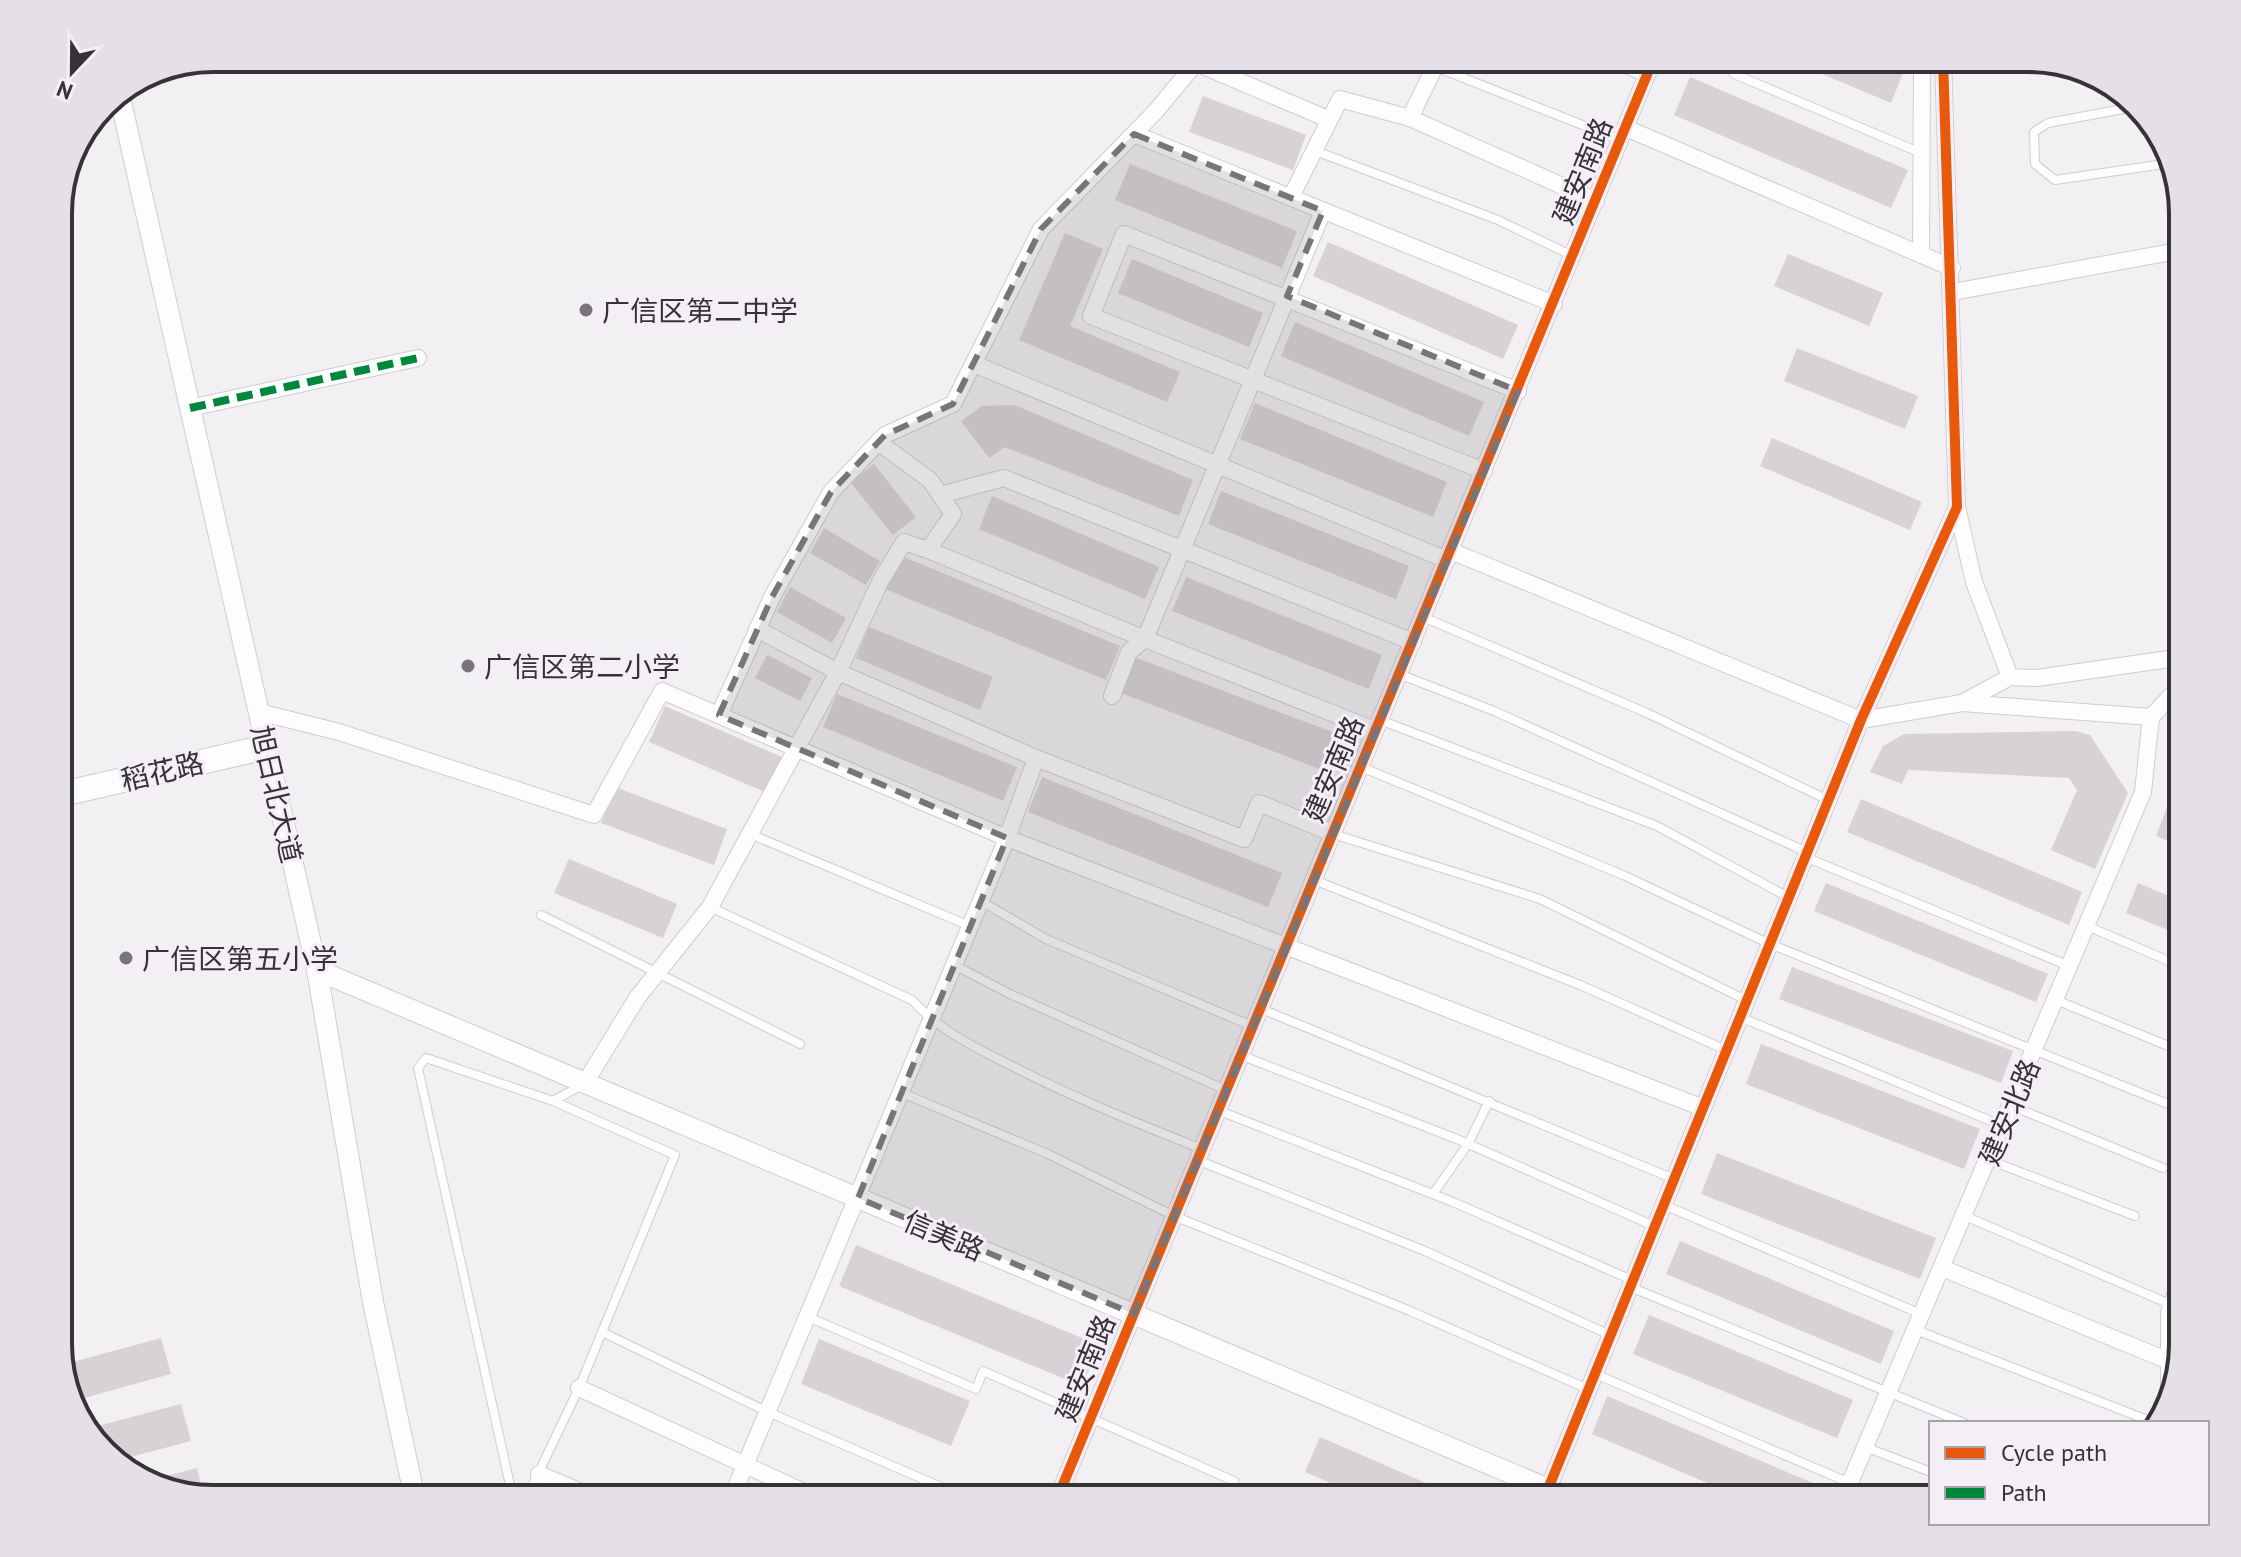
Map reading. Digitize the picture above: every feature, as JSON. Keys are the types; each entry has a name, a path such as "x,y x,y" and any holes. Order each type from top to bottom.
{"main road":[{"name":"稻花路","path":"72,792 266,747"}],"street":[{"path":"719,715 757,629 831,492 885,435 953,404 1041,229 1134,134 1188,72"},
{"path":"1223,72 1328,119"},
{"path":"1410,118 1432,72"},
{"name":"建安南路","path":"1063,1485 1648,72"},
{"path":"1921,255 1922,72"},
{"path":"1944,72 1953,292 1957,507 1974,582 2010,677"},
{"path":"1291,197 1340,99 1410,118 1596,201"},
{"name":"旭日北大道","path":"122,105 317,970 373,1302 412,1485"},
{"path":"1134,134 1554,304"},
{"path":"1623,134 1952,268"},
{"path":"1112,696 1129,652 1145,639 1323,211"},
{"path":"1484,471 1091,316 1124,234 1287,296 1518,391"},
{"path":"1953,292 2169,253"},
{"path":"190,408 418,358"},
{"path":"974,364 1216,465 1861,720 1962,703 2151,717 2169,698"},
{"path":"878,442 930,480 953,514 928,550"},
{"path":"940,495 1004,478 1413,642"},
{"path":"1550,1485 1861,720 1957,507"},
{"path":"585,1083 657,973 710,907 747,833 838,672 881,580 904,542 1145,639 1378,725"},
{"path":"757,629 838,672 1036,758 1244,839 1259,803 1332,833"},
{"path":"1962,703 2010,677 2037,678 2169,659"},
{"path":"259,712 339,732 594,815 662,691 1007,838 1703,1108"},
{"name":"建安北路","path":"1850,1483 2004,1126 2143,792 2151,717"},
{"path":"737,1485 1007,838 1036,758"},
{"name":"信美路","path":"317,970 1539,1485"},
{"path":"1942,1268 2168,1361"},
{"path":"579,1388 786,1485"},
{"path":"539,1474 565,1485"}],"lane":[{"path":"1463,72 1623,134"},
{"path":"1734,74 1922,153"},
{"path":"2123,109 2048,123 2034,132 2035,164 2055,180 2160,165"},
{"path":"1313,150 1498,220 1574,256"},
{"path":"1423,617 1647,713 1828,801"},
{"path":"1399,674 1494,711 1806,854 2070,967"},
{"path":"1378,725 1657,826 1789,897"},
{"path":"1360,767 1623,875 1770,944 2169,1105"},
{"path":"747,833 970,926"},
{"path":"1332,833 1540,899 1747,1000"},
{"path":"1313,879 1580,985 1727,1050"},
{"path":"981,901 1046,939 1252,1026"},
{"path":"710,907 912,1000 931,1021 1076,1099 1611,1335"},
{"path":"541,915 800,1044"},
{"path":"2087,926 2169,961"},
{"path":"954,965 1010,994 1226,1090"},
{"path":"2056,1000 2169,1046"},
{"path":"1259,1008 1674,1179"},
{"path":"1740,1017 2004,1126"},
{"path":"1240,1055 1468,1144 1655,1226"},
{"path":"510,1485 418,1068 426,1058 553,1101 675,1155 579,1388 533,1485"},
{"path":"553,1101 585,1083"},
{"path":"902,1093 1048,1154 1174,1216 1850,1483"},
{"path":"1433,1194 1468,1144 1489,1101"},
{"path":"2012,1106 2163,1168"},
{"path":"1217,1110 1433,1194 1888,1395 1959,1421"},
{"path":"1989,1160 2135,1216"},
{"path":"1664,1205 1919,1322 2147,1419"},
{"path":"1965,1216 2169,1304"},
{"path":"808,1317 976,1389 983,1371 1234,1481"},
{"path":"602,1332 768,1412 937,1485"},
{"path":"1865,1447 1929,1471"}],"highlighted area":[{"path":"1134,134 1323,211 1287,296 1518,391 1134,1314 858,1198 1007,838 719,715 772,597 831,492 885,435 953,404 1041,229"}],"building":[{"path":"1817,72 1903,72 1891,103"},
{"path":"1690,77 1908,170 1891,208 1674,115"},
{"path":"1203,96 1306,135 1293,170 1189,132"},
{"path":"1130,164 1297,231 1282,268 1115,200"},
{"path":"1065,233 1103,249 1070,326 1180,372 1167,402 1019,340"},
{"path":"1328,242 1518,325 1503,359 1313,276"},
{"path":"1788,254 1883,293 1869,326 1774,286"},
{"path":"1132,259 1263,313 1249,347 1118,293"},
{"path":"1295,322 1484,402 1469,436 1281,356"},
{"path":"1797,348 1918,396 1905,429 1784,381"},
{"path":"1255,403 1447,482 1433,517 1240,439"},
{"path":"1014,405 1193,480 1179,516 1005,447 989,458 961,421 982,406"},
{"path":"1772,438 1922,502 1910,530 1760,466"},
{"path":"874,464 916,517 893,535 850,482"},
{"path":"1221,491 1409,566 1396,599 1208,524"},
{"path":"992,496 1159,567 1145,599 979,529"},
{"path":"824,528 880,561 866,585 810,553"},
{"path":"899,555 1120,646 1106,680 885,589"},
{"path":"1186,577 1382,655 1369,689 1172,611"},
{"path":"790,587 846,618 832,643 777,612"},
{"path":"869,627 993,677 980,710 856,658"},
{"path":"767,655 812,678 800,701 755,678"},
{"path":"1134,657 1335,733 1322,770 1121,693"},
{"path":"837,694 1017,767 1003,801 823,727"},
{"path":"665,706 782,757 767,793 649,742"},
{"path":"2075,731 2090,735 2128,793 2095,869 2051,850 2077,790 2069,778 1908,770 1902,784 1870,772 1883,746 1904,734"},
{"path":"1042,777 1282,873 1268,907 1028,812"},
{"path":"615,787 727,829 714,865 601,823"},
{"path":"1861,799 2082,892 2069,925 1847,832"},
{"path":"2168,805 2169,805 2169,841 2156,836"},
{"path":"569,859 677,904 663,938 554,893"},
{"path":"1826,883 2048,974 2036,1002 1814,911"},
{"path":"2138,883 2169,896 2169,930 2126,913"},
{"path":"1792,967 2013,1051 2001,1083 1779,999"},
{"path":"1761,1044 1980,1129 1964,1169 1746,1084"},
{"path":"1717,1153 1936,1238 1920,1279 1701,1194"},
{"path":"1680,1241 1894,1331 1881,1364 1666,1274"},
{"path":"856,1245 1099,1345 1082,1386 839,1286"},
{"path":"1649,1315 1853,1400 1837,1438 1633,1354"},
{"path":"161,1338 171,1374 83,1398 73,1362"},
{"path":"819,1339 970,1401 951,1446 801,1384"},
{"path":"1607,1396 1813,1483 1712,1485 1592,1434"},
{"path":"181,1404 191,1441 129,1457 98,1426"},
{"path":"1320,1437 1431,1485 1335,1485 1305,1472"},
{"path":"197,1468 201,1484 177,1480 166,1476"}],"marked path":[{"path":"190,408 418,358"}],"cycle path":[{"path":"1063,1485 1648,72"},
{"path":"1550,1485 1861,720 1957,507 1943,72"}],"place":[{"name":"广信区第二中学","path":"586,310"},
{"name":"广信区第二小学","path":"468,666"},
{"name":"广信区第五小学","path":"126,958"}]}
